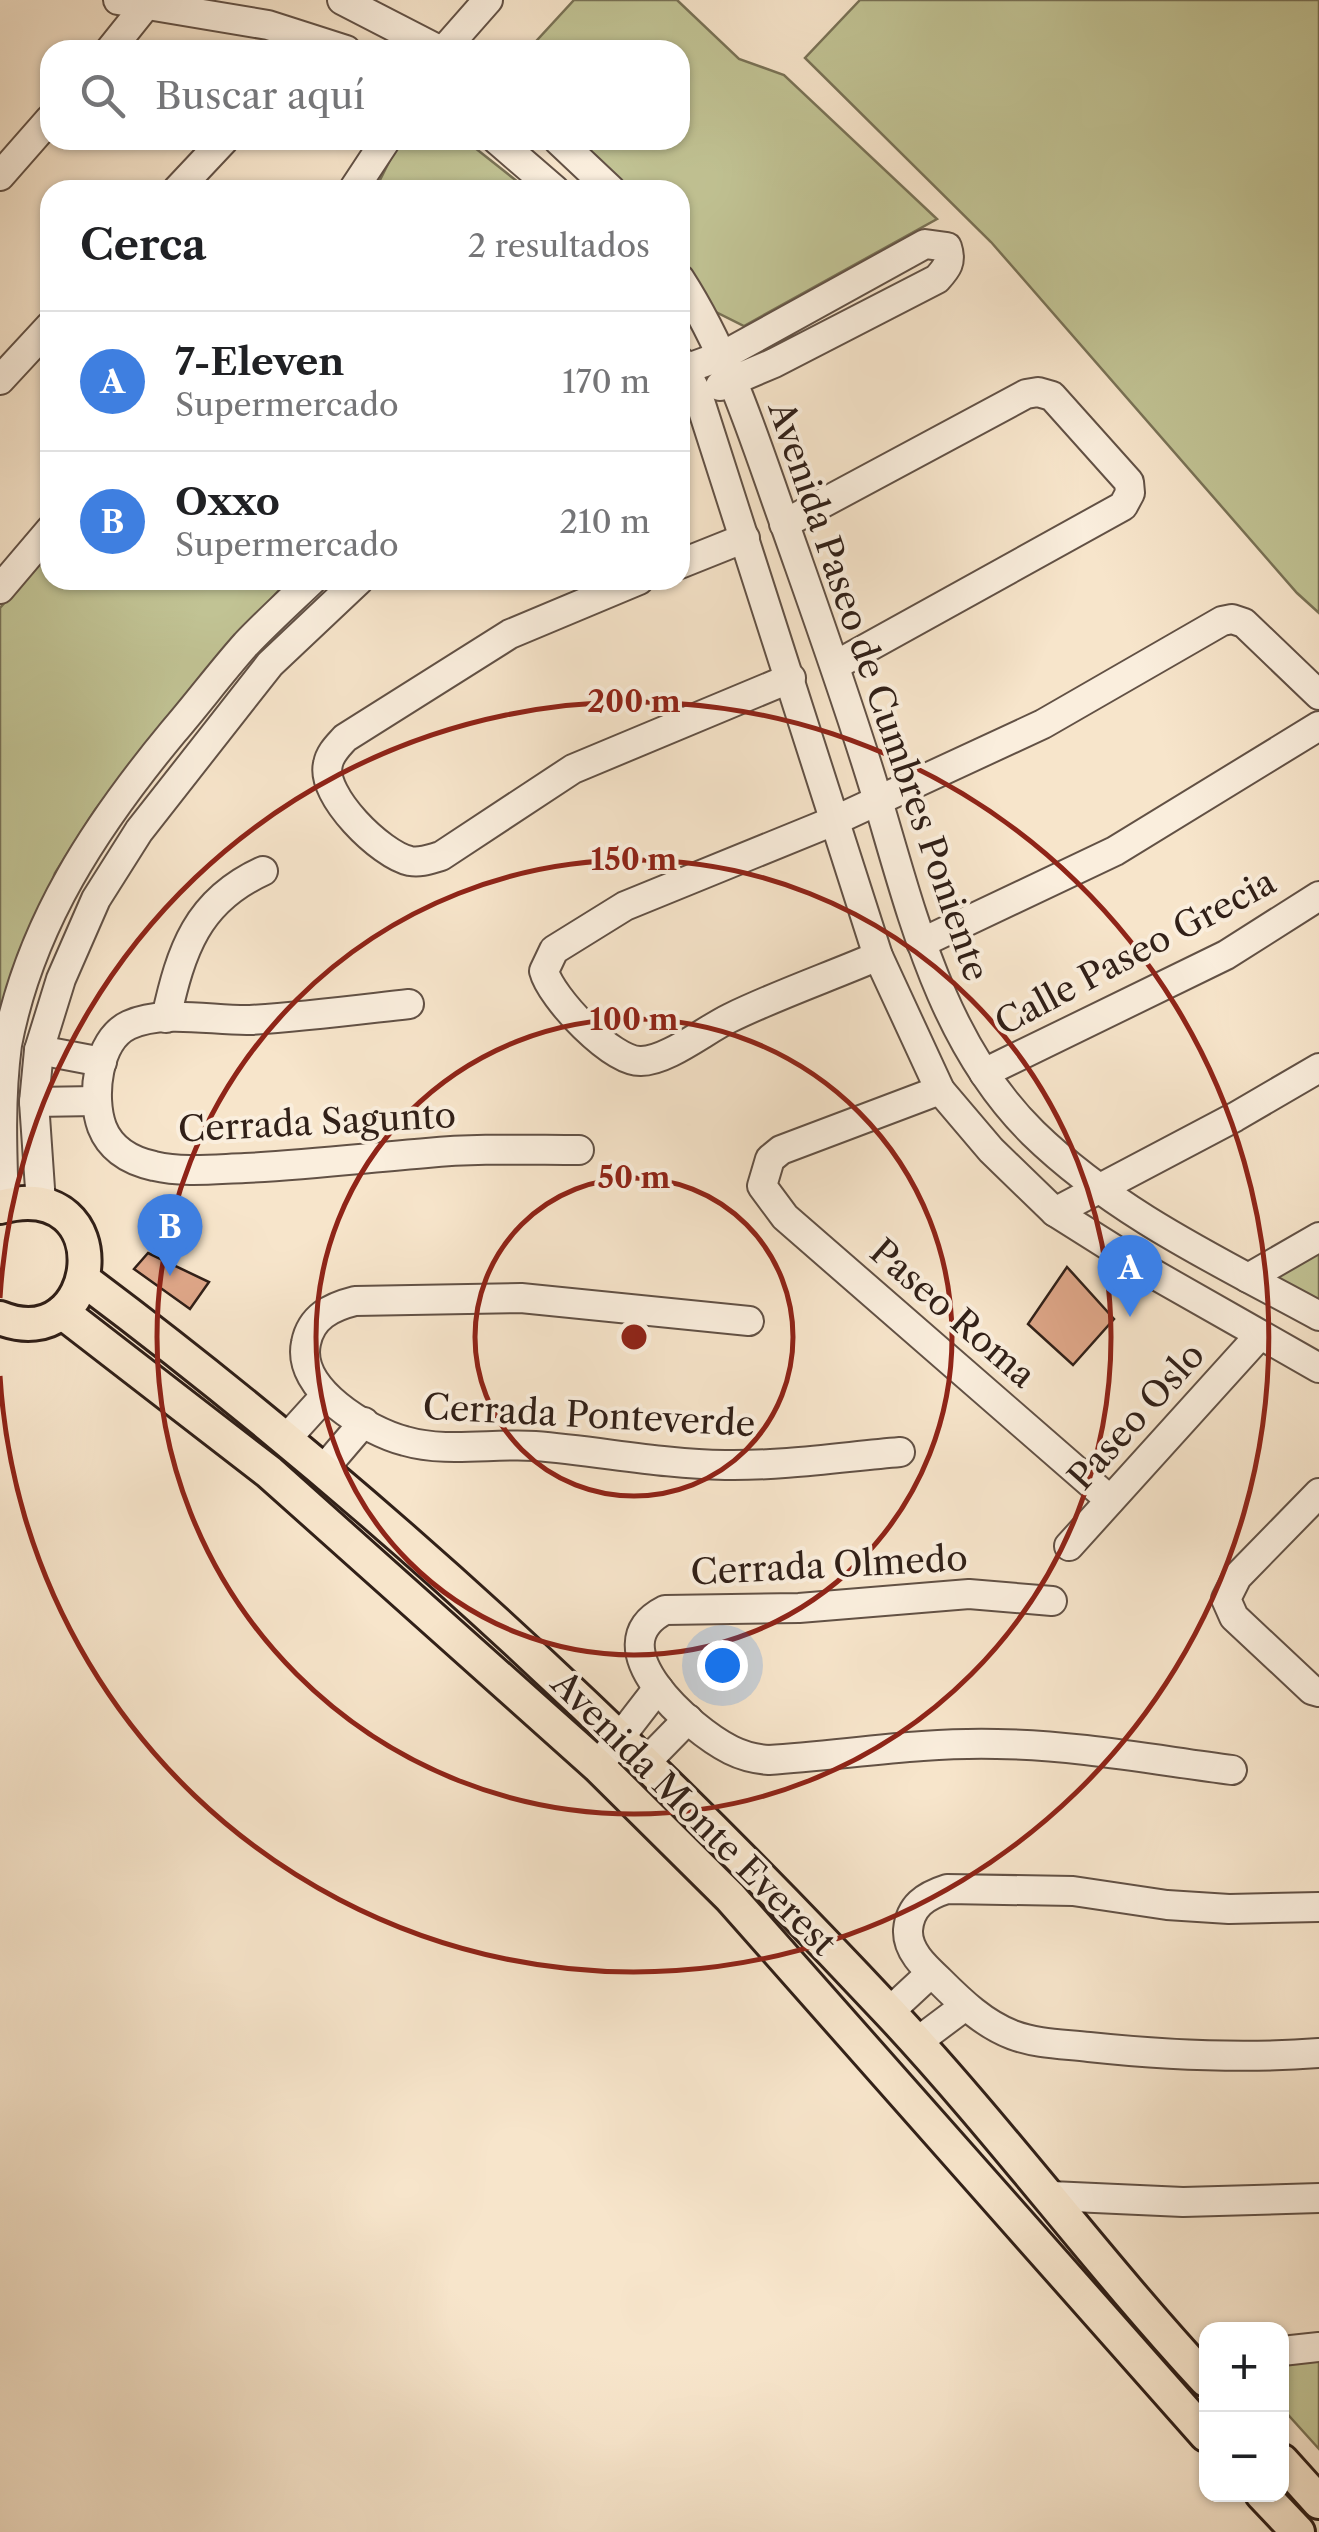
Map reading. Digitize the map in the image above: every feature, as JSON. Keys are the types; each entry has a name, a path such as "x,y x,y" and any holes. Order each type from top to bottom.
{"main road":[{"path":"2,1206 41,1202 63,1214 80,1232 87,1256 84,1280 76,1298 62,1312 38,1323 4,1325"},
{"name":"Avenida Monte Everest","path":"84,1280 181,1352 324,1470 644,1764 889,2012 1199,2367"},
{"name":"Avenida Monte Everest","path":"62,1312 268,1472 598,1766 730,1897 1199,2428"},
{"path":"418,1604 444,1577"},
{"path":"730,1897 757,1876"},
{"path":"1289,2469 1319,2502"},
{"path":"1270,2502 1298,2532"}],"street":[{"path":"118,0 268,26 301,40"},
{"path":"342,0 422,40"},
{"path":"451,40 488,0"},
{"path":"118,40 149,3"},
{"path":"0,176 40,130"},
{"path":"186,180 215,150"},
{"path":"360,180 379,150"},
{"path":"508,150 543,180"},
{"path":"569,150 600,180"},
{"path":"690,367 729,368 937,279 947,268 950,257 946,246 925,244 729,368 690,397"},
{"name":"Avenida Paseo de Cumbres Poniente","path":"690,297 729,368 836,664 921,944 947,1009 984,1072 1032,1132 1099,1190 1170,1235 1319,1316"},
{"path":"0,380 40,337"},
{"path":"784,524 1026,394 1038,392 1052,396 1129,482 1130,493 1123,506 836,664"},
{"path":"690,401 744,538 878,956 940,1090 991,1150 1055,1212 1319,1368"},
{"path":"690,560 744,538"},
{"path":"0,589 40,542"},
{"path":"2,1206 1,1099 8,1045 26,968 72,872 108,812 155,754 246,644 302,590"},
{"path":"41,1202 34,1102 38,1050 60,979 96,899 139,831 270,664 349,590"},
{"path":"614,590 497,642 345,738 327,764 332,788 366,833 396,856 422,862 441,856 574,769 791,678"},
{"path":"878,956 731,1017 657,1058 642,1062 627,1060 613,1051 555,995 544,971 554,950 625,906 836,820 1043,724 1222,621 1244,623 1319,695"},
{"path":"246,644 270,664"},
{"path":"921,944 1115,850 1319,726"},
{"path":"155,754 182,775"},
{"path":"166,1018 184,951 206,913 223,892 264,871"},
{"name":"Calle Paseo Grecia","path":"984,1072 1226,955 1319,896"},
{"path":"99,1081 111,1040 125,1026 166,1018 246,1020 409,1004"},
{"path":"38,1050 99,1081"},
{"path":"1055,1212 1319,1068"},
{"path":"34,1102 99,1081"},
{"name":"Cerrada Sagunto","path":"99,1081 102,1128 113,1147 158,1168 216,1170 431,1152 579,1150"},
{"name":"Paseo Roma","path":"940,1090 781,1150 770,1159 762,1186 770,1202 786,1217 1110,1500"},
{"path":"1248,1278 1319,1237"},
{"path":"344,1408 308,1374 303,1354 308,1334 318,1318 336,1306 355,1302 521,1298 748,1321"},
{"name":"Paseo Oslo","path":"1069,1546 1259,1336"},
{"path":"286,1438 344,1408"},
{"path":"324,1470 344,1408"},
{"name":"Cerrada Ponteverde","path":"344,1408 382,1433 429,1446 533,1446 723,1466 900,1452"},
{"path":"1319,1493 1236,1577 1226,1599 1234,1617 1312,1690 1319,1692"},
{"name":"Cerrada Olmedo","path":"673,1704 640,1662 638,1644 643,1627 665,1610 799,1608 969,1594 1052,1601"},
{"path":"598,1766 618,1739 673,1704"},
{"path":"644,1764 673,1704"},
{"path":"673,1704 732,1750 750,1758 769,1760 954,1743 1002,1744 1232,1770"},
{"path":"1319,1907 1229,1909 1166,1905 1073,1891 947,1889 916,1906 909,1921 908,1938 914,1953 948,1989 995,2026 1030,2040 1153,2054 1319,2053"},
{"path":"889,2012 948,1989"},
{"path":"916,2042 948,1989"},
{"path":"1051,2196 1183,2202 1319,2198"},
{"path":"1289,2350 1319,2348"},
{"path":"1164,2390 1199,2372"}],"green space":[{"path":"574,0 677,0 739,59 784,75 937,219 744,326 690,296 690,180 603,180 568,150 690,150 690,40 537,40"},
{"path":"860,0 1319,0 1319,613 1297,593 991,242 805,58"},
{"path":"395,150 478,150 515,180 380,180"},
{"path":"40,562 40,590 279,590 182,699 95,810 55,873 29,944 0,1082 0,608"},
{"path":"1319,1253 1319,1314 1279,1294 1280,1269"},
{"path":"1319,2348 1319,2449 1289,2416 1289,2351"}],"building":[{"path":"148,1253 209,1282 190,1309 134,1269"},
{"path":"1067,1267 1114,1319 1073,1365 1028,1324"}],"place":[{"name":"Oxxo","path":"170,1276"},
{"name":"7-Eleven","path":"1130,1317"}]}
